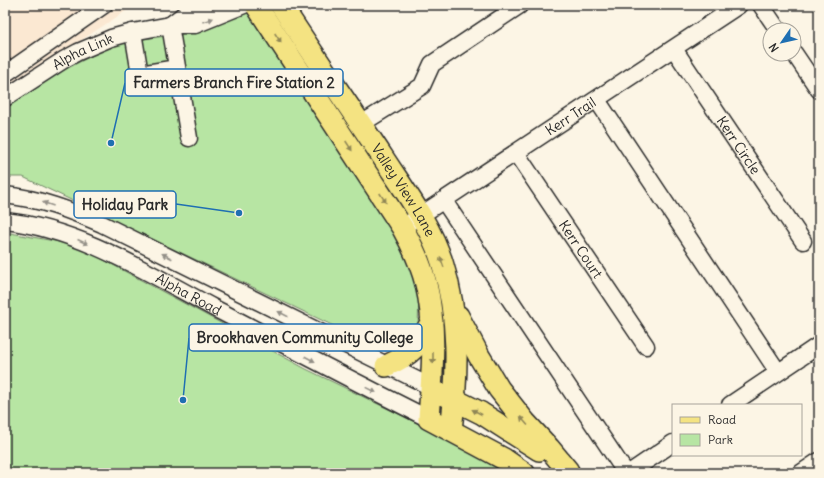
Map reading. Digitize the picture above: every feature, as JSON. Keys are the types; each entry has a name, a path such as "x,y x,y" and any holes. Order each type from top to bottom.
{"main road":[{"name":"Valley View Lane","path":"256,5 402,227 412,245 426,283 432,320 433,368 429,419"},
{"name":"Valley View Lane","path":"281,5 421,216 442,260 451,300 456,349 455,400 451,430"},
{"path":"451,300 479,356 499,389 524,422 569,472"},
{"path":"386,366 410,354 419,343 432,320"},
{"path":"431,388 517,435 552,458 569,472"},
{"path":"429,419 504,459 524,473"}],"street":[{"path":"5,74 104,5"},
{"name":"Alpha Link","path":"170,25 188,12 205,5"},
{"name":"Alpha Link","path":"5,98 65,59 111,38 170,25 195,26 244,5"},
{"path":"361,124 422,86 432,64 520,5"},
{"name":"Kerr Trail","path":"402,227 444,201 739,5"},
{"path":"761,5 773,22"},
{"path":"170,25 189,138"},
{"path":"133,32 140,74 177,68"},
{"path":"53,41 65,59"},
{"name":"Kerr Circle","path":"674,49 803,241"},
{"path":"800,62 819,90"},
{"path":"597,100 778,372"},
{"name":"Kerr Court","path":"516,153 646,346"},
{"name":"Alpha Road","path":"5,195 36,200 76,213 102,224 431,388"},
{"path":"444,201 626,473"},
{"name":"Alpha Road","path":"5,221 48,229 72,237 118,257 336,372 429,419"},
{"path":"731,404 819,345"},
{"path":"629,473 672,444"},
{"path":"801,473 819,461"}],"shaded area":[{"path":"5,5 135,5 5,90"}],"green space":[{"path":"248,9 405,249 419,287 418,329 386,351 23,177 5,177 5,108 44,80 119,42 198,32"},
{"path":"5,232 76,245 306,369 448,438 504,473 5,473"}],"place":[{"name":"Farmers Branch Fire Station 2","path":"111,143"},
{"name":"Holiday Park","path":"239,213"},
{"name":"Brookhaven Community College","path":"183,400"}]}
